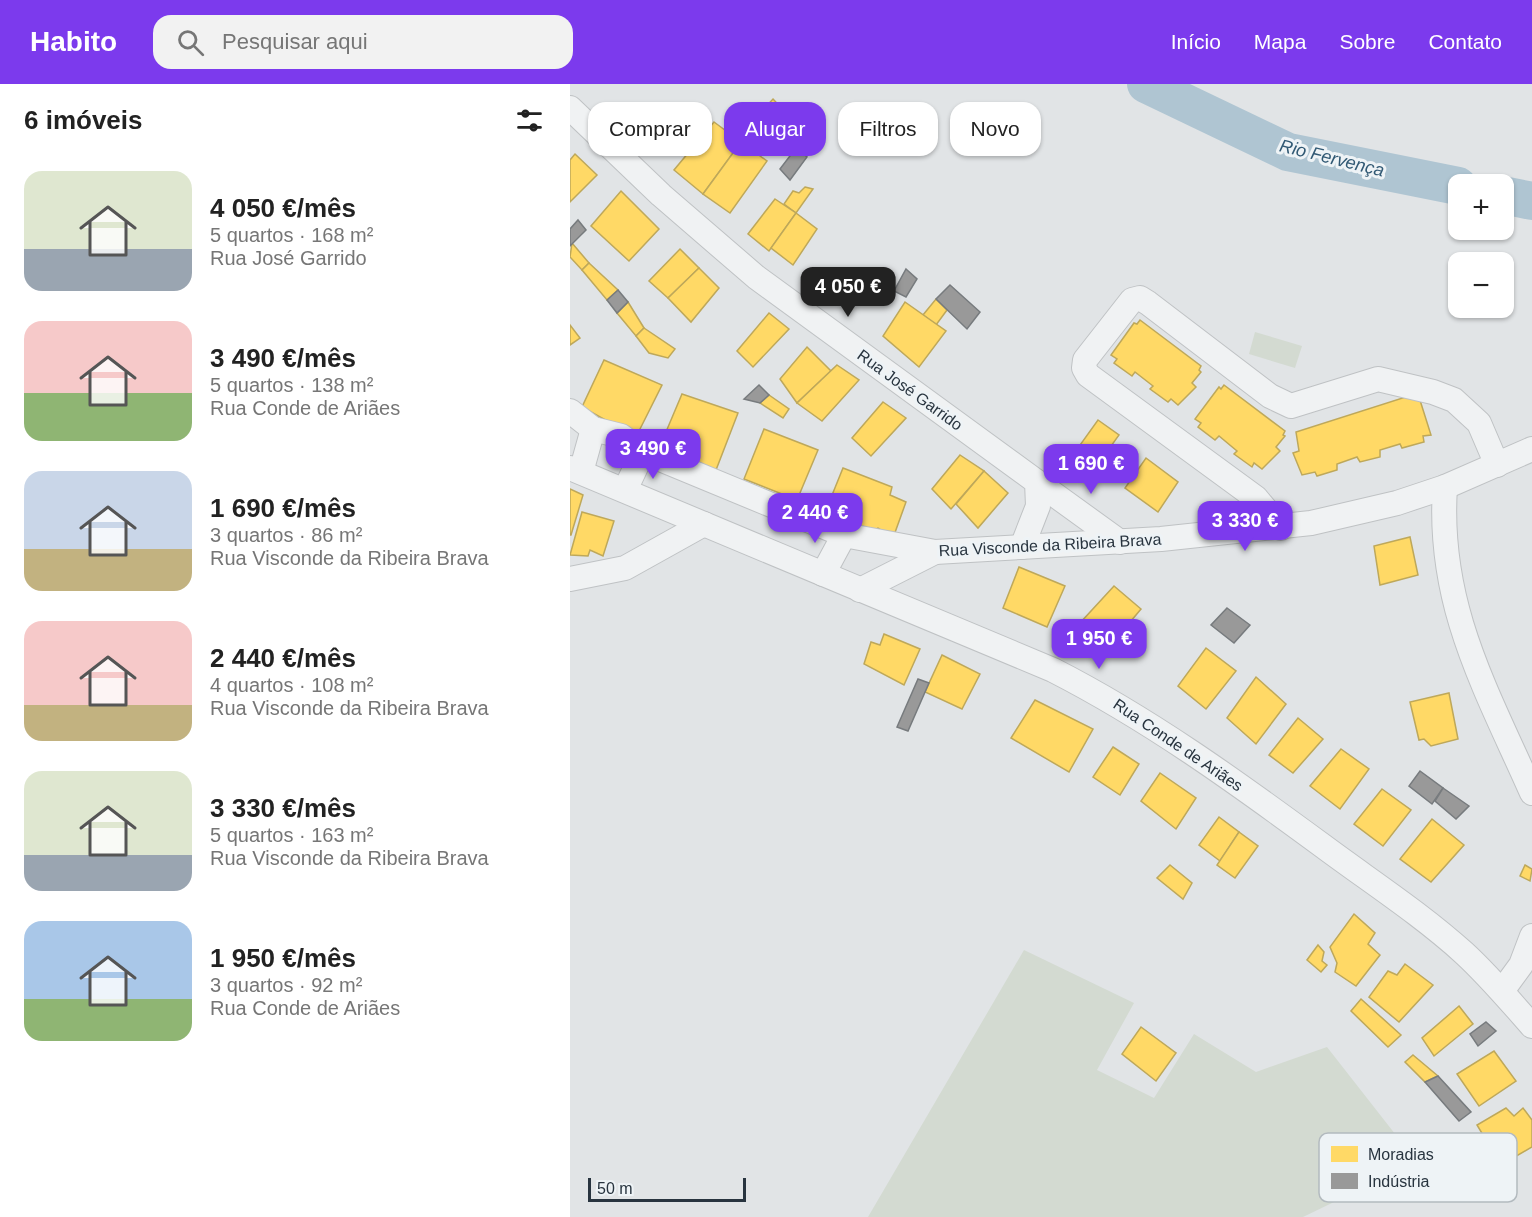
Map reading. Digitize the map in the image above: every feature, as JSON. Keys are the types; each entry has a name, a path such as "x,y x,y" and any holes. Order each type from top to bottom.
{"street":[{"name":"Rua José Garrido","path":"570,108 661,195 756,277 1120,542"},
{"path":"1281,528 1256,498 1088,375 1084,368 1085,360 1132,300 1140,298 1148,303 1283,403 1292,406 1378,380 1454,400 1479,423 1497,465"},
{"name":"Rua Visconde da Ribeira Brava","path":"570,411 593,429 621,436 644,452 844,535 935,552 1120,542 1281,528 1354,515 1445,487 1532,449"},
{"path":"575,470 593,429"},
{"path":"625,490 644,452"},
{"name":"Rua Conde de Ariães","path":"575,470 1053,670 1112,700 1199,756 1400,903 1463,952 1502,991 1532,1026"},
{"path":"1022,548 1038,506 1037,482"},
{"path":"1445,487 1443,522 1447,567 1461,630 1532,793"},
{"path":"570,579 625,568 704,524"},
{"path":"823,574 844,535"},
{"path":"860,590 935,552"},
{"path":"1502,991 1526,965 1532,936"}],"shaded area":[{"path":"1255,332 1302,346 1295,368 1249,354"},
{"path":"1024,950 1134,1003 1097,1070 1154,1098 1194,1034 1256,1072 1327,1047 1394,1133 1319,1133 1319,1202 1334,1202 1303,1217 868,1217"}],"building: Moradias":[{"path":"714,122 724,129 724,156 731,156 703,194 674,170 686,156 712,156 712,124"},
{"path":"575,154 597,175 570,202 570,160"},
{"path":"731,156 760,156 767,161 730,213 703,194"},
{"path":"805,187 813,189 796,213 784,204 793,191 799,193"},
{"path":"621,191 659,229 629,261 591,226"},
{"path":"775,199 796,213 769,251 748,234"},
{"path":"796,213 817,229 793,265 771,248"},
{"path":"572,243 589,263 582,270 570,257"},
{"path":"680,249 699,268 668,298 649,281"},
{"path":"589,263 618,290 607,300 582,270"},
{"path":"699,268 719,288 691,322 668,298"},
{"path":"936,299 947,310 936,325 923,315"},
{"path":"628,302 644,328 636,336 617,313"},
{"path":"905,302 946,331 919,367 883,336"},
{"path":"769,313 789,329 753,367 737,351"},
{"path":"1140,320 1201,366 1199,370 1201,372 1192,383 1196,387 1178,405 1171,399 1168,402 1150,389 1153,386 1135,372 1132,376 1114,363 1117,359 1111,355 1134,323 1137,324"},
{"path":"570,325 580,338 570,345"},
{"path":"644,328 675,349 668,358 649,353 636,336"},
{"path":"807,347 831,371 797,403 780,379"},
{"path":"604,360 662,385 636,437 582,407"},
{"path":"837,365 859,380 822,421 797,403"},
{"path":"1224,385 1285,431 1283,435 1285,436 1276,447 1280,451 1262,469 1254,463 1252,467 1234,454 1237,451 1219,436 1215,440 1198,427 1201,423 1195,419 1219,387 1221,389"},
{"path":"682,394 738,413 716,470 660,446"},
{"path":"1415,394 1419,397 1431,435 1423,436 1424,442 1402,448 1400,444 1380,450 1380,457 1360,462 1357,457 1337,464 1337,470 1317,476 1315,472 1302,475 1293,453 1299,451 1296,432"},
{"path":"769,395 789,409 783,418 760,403"},
{"path":"883,402 906,418 871,456 852,438"},
{"path":"1098,420 1119,435 1091,474 1070,459"},
{"path":"764,429 818,450 797,500 744,479"},
{"path":"960,455 984,471 951,509 932,489"},
{"path":"1146,458 1178,482 1158,512 1125,488"},
{"path":"843,468 892,487 890,495 906,502 893,538 878,528 874,535 824,515"},
{"path":"984,471 1008,493 978,528 956,504"},
{"path":"570,489 583,495 571,535 570,535"},
{"path":"582,512 614,521 603,556 590,550 588,556 570,555"},
{"path":"1410,537 1418,575 1380,585 1374,546"},
{"path":"1019,567 1065,586 1047,627 1003,608"},
{"path":"1114,586 1141,609 1110,646 1080,623"},
{"path":"884,634 920,649 904,685 864,664 871,642 880,645"},
{"path":"1206,648 1236,671 1206,709 1178,686"},
{"path":"942,655 980,674 962,709 925,692"},
{"path":"1256,677 1286,704 1256,744 1227,718"},
{"path":"1449,693 1458,739 1431,746 1424,739 1419,740 1410,702"},
{"path":"1035,700 1093,729 1069,772 1011,738"},
{"path":"1298,718 1323,739 1293,773 1269,755"},
{"path":"1113,747 1139,764 1120,795 1093,777"},
{"path":"1341,749 1369,769 1340,809 1310,786"},
{"path":"1160,773 1196,798 1176,829 1141,801"},
{"path":"1382,789 1411,810 1383,846 1354,824"},
{"path":"1219,817 1239,832 1220,861 1199,845"},
{"path":"1432,819 1464,845 1431,882 1400,859"},
{"path":"1239,832 1258,846 1235,878 1217,865"},
{"path":"1170,865 1192,883 1183,899 1157,878"},
{"path":"1525,865 1532,869 1530,881 1520,876"},
{"path":"1354,914 1375,933 1368,944 1380,955 1356,986 1335,972 1337,963 1330,947"},
{"path":"1318,945 1324,952 1322,961 1327,965 1321,972 1307,960"},
{"path":"1405,964 1433,985 1399,1022 1369,997 1388,971 1397,975"},
{"path":"1361,999 1401,1035 1388,1047 1351,1011"},
{"path":"1459,1006 1473,1024 1434,1056 1422,1038"},
{"path":"1141,1027 1176,1053 1156,1081 1122,1054"},
{"path":"1494,1051 1516,1081 1479,1106 1457,1074"},
{"path":"1413,1055 1438,1076 1425,1082 1405,1062"},
{"path":"1506,1108 1514,1116 1523,1108 1532,1120 1532,1147 1517,1156 1517,1133 1482,1133 1477,1125"}],"building: Indústria":[{"path":"790,156 807,157 790,180 780,169"},
{"path":"578,220 586,230 570,246 570,229"},
{"path":"906,269 917,279 906,297 894,291"},
{"path":"950,285 980,312 967,329 936,299"},
{"path":"618,290 628,302 617,313 607,300"},
{"path":"759,385 769,395 760,403 744,399"},
{"path":"1227,608 1250,625 1234,643 1211,625"},
{"path":"918,679 929,683 908,731 897,727"},
{"path":"1420,771 1443,788 1432,804 1409,786"},
{"path":"1443,788 1469,806 1456,819 1435,801"},
{"path":"1486,1022 1496,1031 1478,1046 1470,1034"},
{"path":"1438,1076 1471,1112 1459,1121 1425,1082"}],"waterway":[{"name":"Rio Fervença","path":"1146,84 1288,152 1448,184"},
{"name":"Rio Fervença","path":"1514,197 1532,201"}]}
